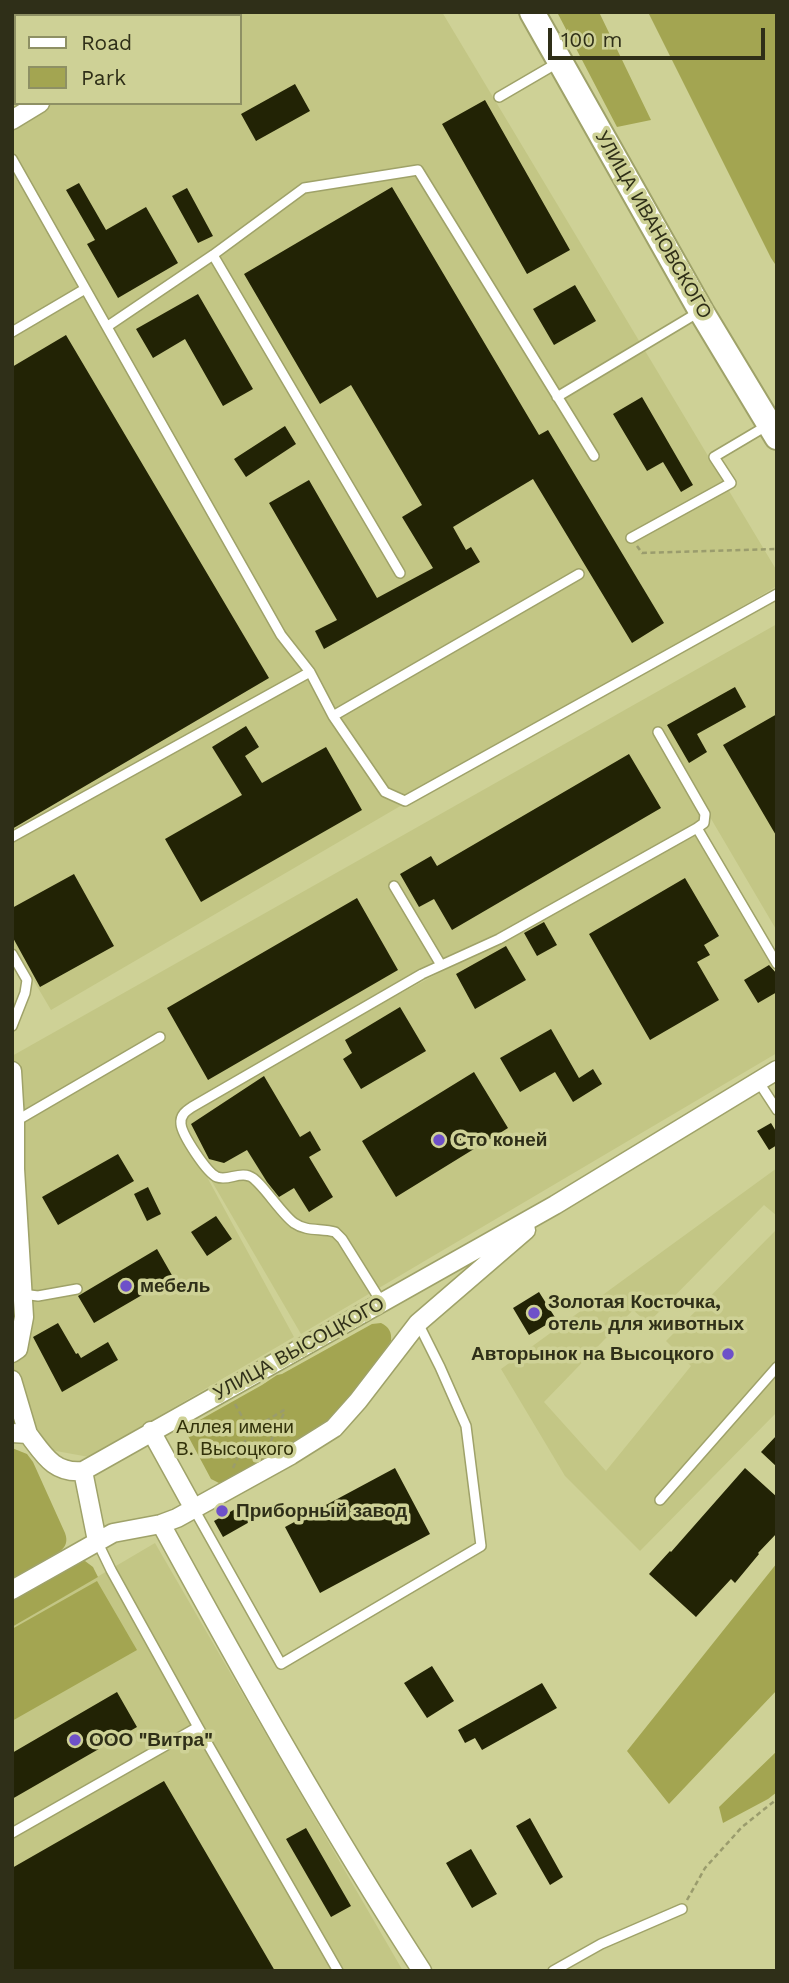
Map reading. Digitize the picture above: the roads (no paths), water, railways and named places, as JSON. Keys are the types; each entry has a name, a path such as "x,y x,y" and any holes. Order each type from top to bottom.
{"main road":[{"name":"УЛИЦА ИВАНОВСКОГО","path":"532,12 701,311 773,431"}],"street":[{"path":"12,120 37,105"},
{"name":"УЛИЦА ВЫСОЦКОГО","path":"83,1471 555,1205 777,1070"},
{"path":"12,1071 24,1317 18,1349 12,1353"},
{"name":"УЛИЦА ВЫСОЦКОГО","path":"97,1541 113,1533 161,1524 194,1509 292,1455 334,1428 374,1382 418,1323 555,1205"},
{"path":"12,1380 20,1434 56,1466 69,1472 83,1471 97,1541 12,1590"},
{"path":"151,1431 194,1509"},
{"path":"161,1524 248,1683 366,1884 422,1971"}],"lane":[{"path":"499,97 561,61"},
{"path":"12,159 281,635 310,672 333,716 385,792 405,801 777,594"},
{"path":"108,326 213,255 304,188 418,170 594,456"},
{"path":"213,255 400,573"},
{"path":"12,332 85,289"},
{"path":"557,397 701,311"},
{"path":"631,538 731,483 715,457 773,431"},
{"path":"333,716 579,574"},
{"path":"12,837 310,672"},
{"path":"382,1303 335,1231 316,1231 294,1223 249,1176 220,1178 205,1168 180,1122 183,1113 422,974 499,939 704,823 705,814 658,732"},
{"path":"697,828 777,964"},
{"path":"394,886 441,965"},
{"path":"12,954 27,980 25,993 12,1026"},
{"path":"15,1121 160,1037"},
{"path":"758,1082 777,1110"},
{"path":"12,1273 22,1294 38,1296 77,1289"},
{"path":"194,1509 281,1664 481,1546 466,1426 418,1323"},
{"path":"660,1500 777,1367"},
{"path":"97,1541 198,1727 338,1971"},
{"path":"12,1833 198,1727"},
{"path":"553,1971 601,1944 682,1909"}],"place":[{"name":"Сто коней","path":"439,1140"},
{"name":"мебель","path":"126,1286"},
{"name":"Золотая Косточка, отель для животных","path":"534,1313"},
{"name":"Авторынок на Высоцкого","path":"728,1354"},
{"name":"Приборный завод","path":"222,1511"},
{"name":"ООО \"Витра\"","path":"75,1740"}],"park label":[{"name":"Аллея имени В. Высоцкого","path":"235,1438"}]}
